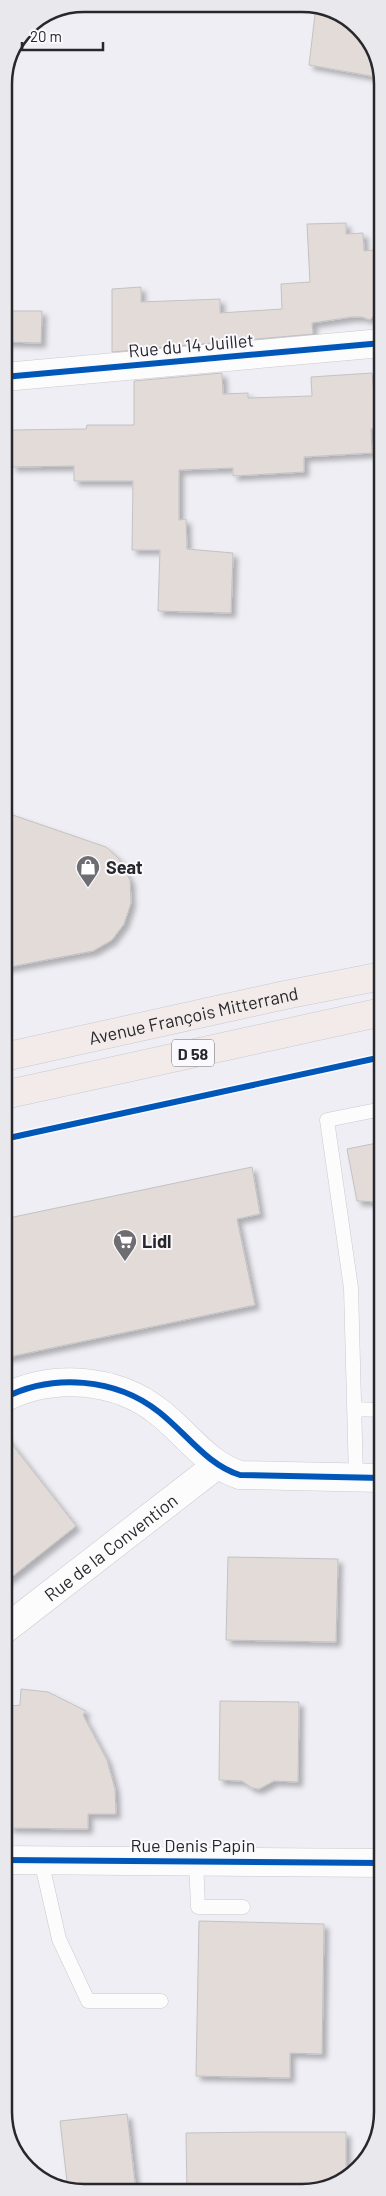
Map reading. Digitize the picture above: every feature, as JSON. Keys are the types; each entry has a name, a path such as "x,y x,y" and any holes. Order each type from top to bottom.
{"main road":[{"name":"Avenue François Mitterrand","path":"13,1055 285,995 374,978"},
{"name":"Avenue François Mitterrand","path":"13,1093 374,1014"}],"street":[{"name":"Rue du 14 Juillet","path":"13,376 374,344"},
{"path":"12,1394 44,1385 75,1382 104,1385 134,1395 159,1412 218,1465 240,1475 369,1478"},
{"name":"Rue de la Convention","path":"12,1624 218,1465"},
{"name":"Rue Denis Papin","path":"12,1860 374,1863"}],"lane":[{"path":"369,1478 354,1409 351,1288 327,1120 374,1110"},
{"path":"354,1409 374,1410"},
{"path":"41,1860 59,1938 88,2001 161,2001"},
{"path":"196,1860 198,1907 243,1907"}],"building":[{"path":"315,14 325,16 345,27 359,41 370,61 373,76 309,65"},
{"path":"346,223 346,234 363,233 364,251 374,250 374,315 370,320 362,317 352,317 312,323 313,334 112,352 112,289 141,287 141,302 220,299 220,313 282,309 281,284 310,282 307,224"},
{"path":"13,311 42,311 41,343 13,342"},
{"path":"222,373 223,394 248,393 248,398 312,396 311,377 372,373 374,428 371,429 372,453 304,457 304,472 233,476 233,468 179,470 179,520 186,519 187,549 233,553 231,613 158,611 160,550 132,550 133,481 74,481 74,466 13,467 13,430 86,429 87,425 134,425 134,381"},
{"path":"13,815 106,847 119,859 130,880 131,903 124,924 112,940 93,951 13,966"},
{"path":"374,1144 374,1202 357,1201 347,1149"},
{"name":"Lidl","path":"252,1167 260,1214 237,1219 255,1305 12,1356 12,1217"},
{"path":"12,1445 76,1526 12,1576"},
{"path":"228,1557 338,1559 336,1642 226,1640"},
{"path":"21,1689 48,1692 86,1711 83,1715 107,1760 115,1789 116,1814 88,1814 88,1829 12,1828 12,1706 20,1705"},
{"path":"220,1701 299,1702 298,1782 274,1781 259,1789 252,1788 242,1781 219,1780"},
{"path":"199,1921 324,1924 322,2054 290,2053 290,2078 196,2076"},
{"path":"127,2114 135,2184 85,2184 67,2181 60,2121"},
{"path":"346,2132 346,2168 325,2180 311,2183 187,2184 186,2133"}],"cycle path":[{"path":"13,376 374,344"},
{"path":"12,1137 374,1059"},
{"path":"12,1394 43,1385 63,1382 104,1386 124,1392 159,1412 217,1464 240,1475 374,1478"},
{"path":"12,1860 374,1863"}],"place":[{"name":"Seat","path":"88,888"},
{"name":"Lidl","path":"125,1262"}]}
